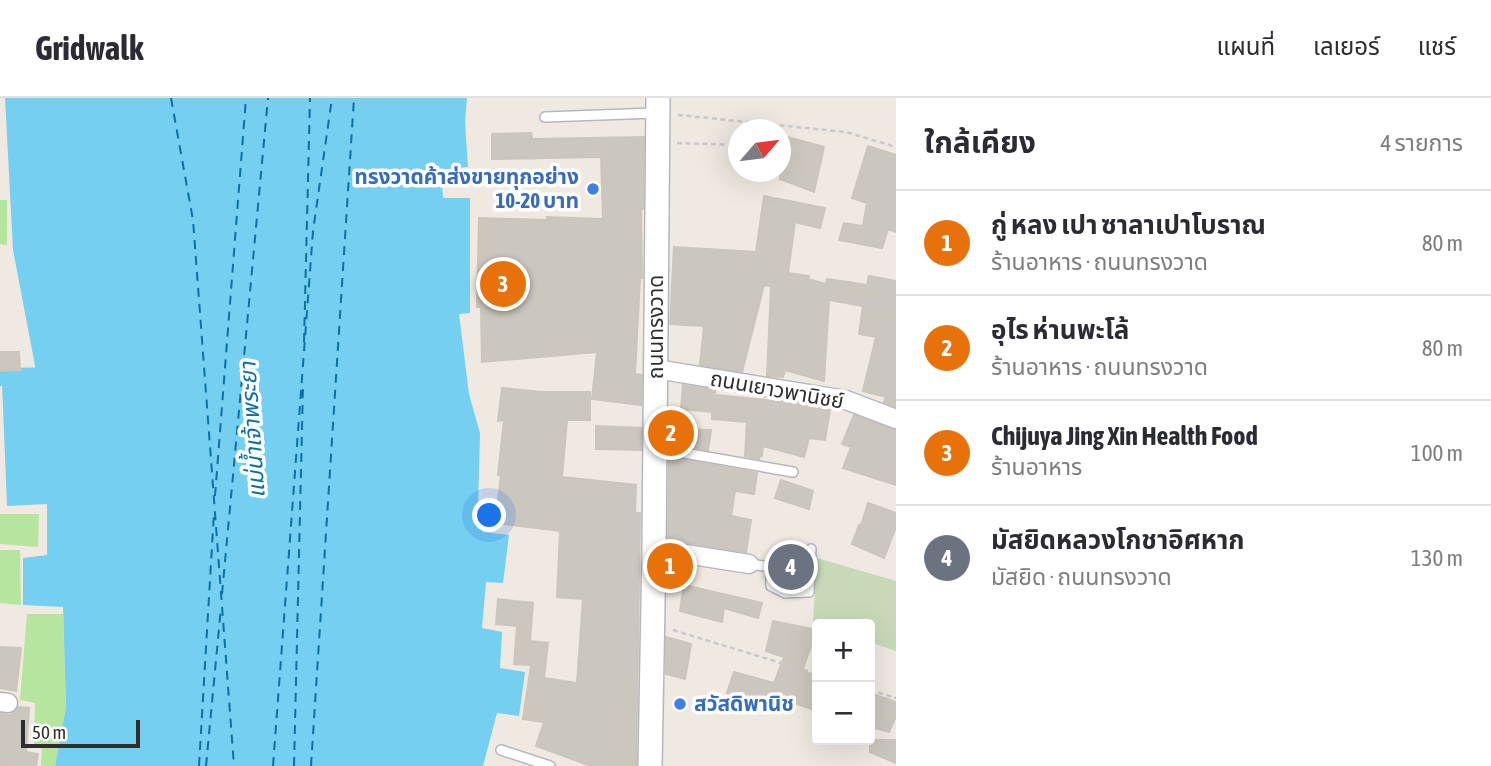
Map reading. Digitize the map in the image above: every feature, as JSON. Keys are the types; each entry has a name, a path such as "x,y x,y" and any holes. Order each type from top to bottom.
{"street":[{"name":"ถนนทรงวาด","path":"650,766 657,105"},
{"name":"ถนนเยาวพานิชย์","path":"656,369 846,400 896,419"},
{"path":"654,549 749,564"}],"lane":[{"path":"545,117 657,105"},
{"path":"654,447 793,472"},
{"path":"749,564 771,567 771,586 785,593 808,592 811,549"},
{"path":"501,750 550,766"}],"path":[{"path":"657,105 846,132 896,147"},
{"path":"657,143 728,145"},
{"path":"849,299 896,308"},
{"path":"653,624 812,672"},
{"path":"875,692 896,698"}],"green space":[{"path":"0,200 7,200 7,245 0,244"},
{"path":"0,514 39,514 38,547 0,544"},
{"path":"0,550 20,550 21,605 0,603"},
{"path":"817,558 896,581 896,651 875,644 875,619 813,619"},
{"path":"27,614 63,614 66,707 55,766 41,766 42,749 34,746 35,703 20,700"}],"water":[{"name":"แม่น้ำเจ้าพระยา","path":"5,98 467,98 465,122 468,167 441,170 443,198 470,198 470,313 459,314 469,394 480,433 478,509 483,509 483,532 509,535 503,583 486,582 482,628 502,632 500,668 525,672 519,716 497,713 483,766 55,766 66,707 63,607 23,605 23,558 47,555 47,504 7,506 2,383 37,376 13,250"}],"building":[{"path":"531,133 532,139 644,137 642,278 635,374 642,375 641,405 592,399 597,352 482,362 481,307 477,307 479,218 603,219 601,157 492,159 492,134"},
{"path":"791,138 824,147 814,192 788,182 791,182"},
{"path":"868,146 896,155 896,232 888,229 882,248 839,240 844,223 863,226 867,203 852,198"},
{"path":"764,196 825,208 820,228 795,222 788,273 809,276 808,279 826,284 827,279 867,285 869,276 896,281 896,407 884,402 886,397 863,391 876,337 859,334 863,306 829,300 824,381 785,370 783,377 767,376 771,286 764,285 742,372 700,365 704,326 670,324 674,247 756,252"},
{"path":"0,352 19,352 20,370 1,371"},
{"path":"683,385 715,390 715,395 787,402 830,410 825,440 809,438 804,457 763,446 759,459 745,456 747,422 712,419 712,412 681,409"},
{"path":"502,388 541,392 590,392 590,420 567,420 562,477 636,485 635,513 640,513 636,766 591,766 536,746 544,722 523,719 531,665 514,664 517,626 496,624 498,599 533,603 530,641 548,643 544,678 577,683 583,599 557,597 560,531 495,523 504,420 498,421"},
{"path":"854,415 896,430 896,485 843,468 851,447 842,444"},
{"path":"596,426 641,428 641,450 596,449"},
{"path":"672,429 711,430 708,450 669,443"},
{"path":"669,457 757,473 754,494 735,491 731,516 751,520 746,552 668,540"},
{"path":"781,480 813,491 809,509 775,498"},
{"path":"868,503 896,513 896,527 884,558 852,544"},
{"path":"786,546 804,547 802,585 787,586 778,581 777,552 786,552"},
{"path":"684,585 762,603 758,618 724,608 722,622 680,611"},
{"path":"773,621 812,629 812,644 802,671 812,674 812,709 772,695 767,708 727,693 734,672 774,683 784,657 766,651"},
{"path":"666,637 691,644 685,679 666,674"},
{"path":"0,647 21,648 16,691 0,688"},
{"path":"875,695 896,702 896,716 889,732 875,728"},
{"path":"18,707 29,708 26,752 38,754 36,766 0,766 0,713 11,715"},
{"path":"875,740 896,740 896,763 870,752 870,745 875,745"}],"waterway":[{"path":"0,377 59,376"}],"ferry route":[{"path":"171,98 193,220 234,766"},
{"path":"215,496 246,98"},
{"path":"222,594 268,98"},
{"path":"304,342 310,98"},
{"path":"273,766 313,231 332,98"},
{"path":"311,766 354,98"},
{"path":"294,766 303,386"},
{"path":"199,766 214,512"},
{"path":"206,766 221,607"}],"place":[{"name":"ทรงวาดค้าส่งขายทุกอย่าง 10-20 บาท","path":"593,189"},
{"name":"Chijuya Jing Xin Health Food","path":"503,284"},
{"name":"อุไร ห่านพะโล้","path":"671,433"},
{"name":"กู่ หลง เปา ซาลาเปาโบราณ","path":"670,566"},
{"name":"มัสยิดหลวงโกชาอิศหาก","path":"791,567"},
{"name":"สวัสดิพานิช","path":"680,704"}]}
